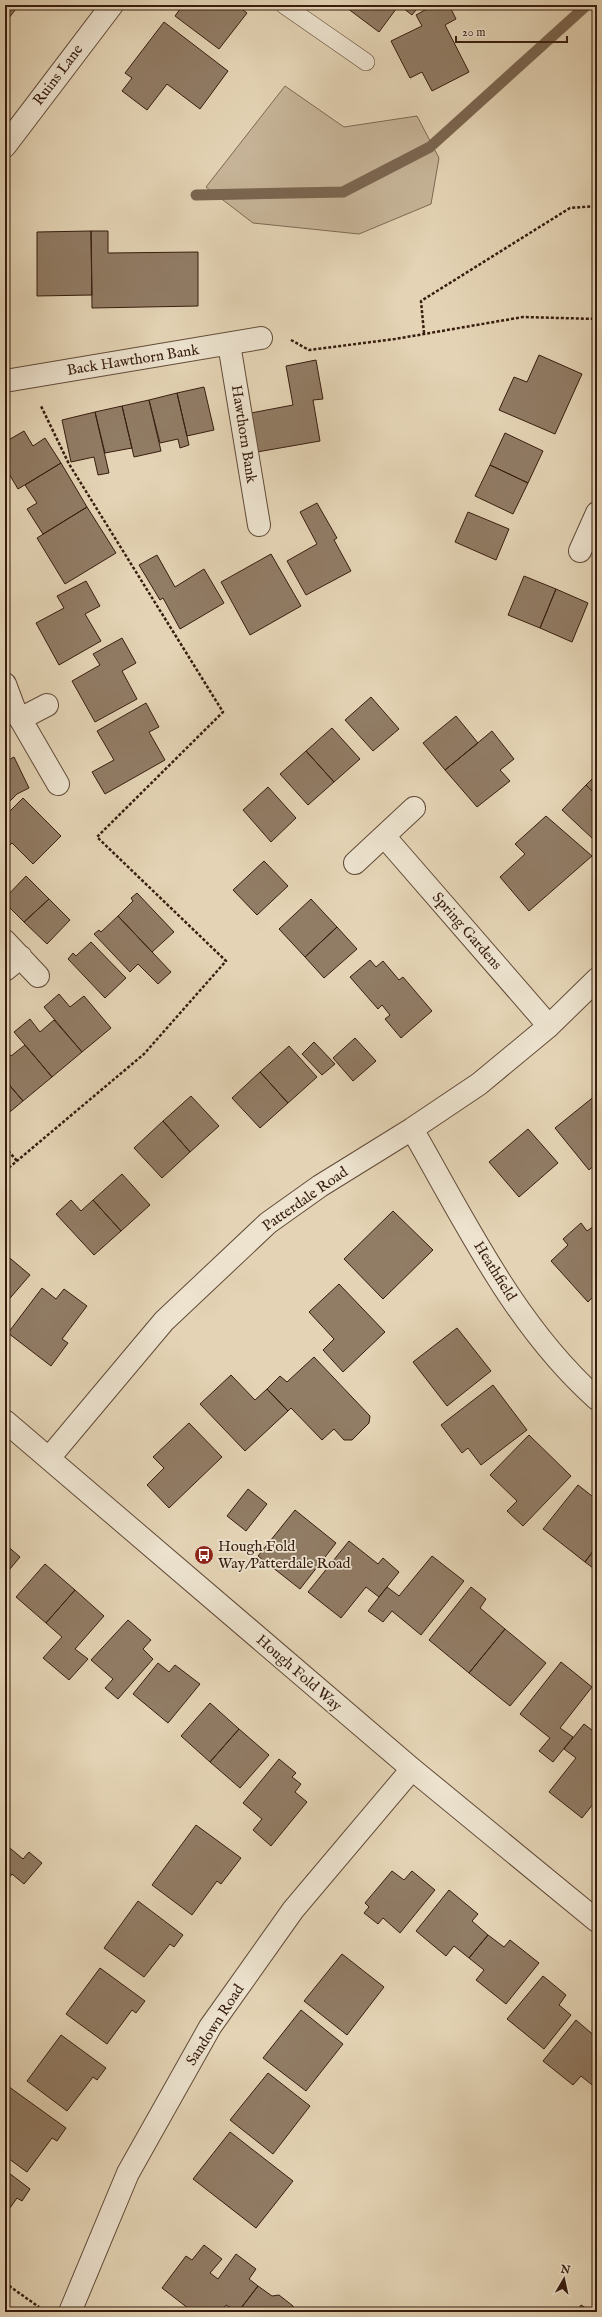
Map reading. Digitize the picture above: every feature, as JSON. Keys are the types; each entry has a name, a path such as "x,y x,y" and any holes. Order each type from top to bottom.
{"street":[{"name":"Ruins Lane","path":"5,146 112,5"},
{"name":"Back Hawthorn Bank","path":"5,380 261,338"},
{"name":"Hawthorn Bank","path":"229,344 259,525"},
{"path":"580,551 596,517"},
{"path":"5,684 20,719 58,784"},
{"path":"20,719 47,705"},
{"path":"354,863 414,808"},
{"name":"Spring Gardens","path":"384,836 549,1026"},
{"path":"5,940 13,964 38,976"},
{"name":"Patterdale Road","path":"49,1458 164,1321 268,1223 320,1186 412,1129 479,1084 549,1026 597,979"},
{"name":"Heathfield","path":"412,1129 493,1271 532,1328 578,1381 597,1399"},
{"name":"Hough Fold Way","path":"5,1421 412,1769 597,1921"},
{"name":"Sandown Road","path":"70,2312 128,2173 210,2027 293,1910 412,1769"}],"lane":[{"path":"284,5 366,62"}],"path":[{"path":"424,333 421,301 570,208 597,206"},
{"path":"261,338 288,338 310,350 395,340 424,333 523,317 597,319"},
{"path":"5,1171 144,1054 226,961 97,837 223,712 69,464 27,377"},
{"path":"5,1147 17,1161"},
{"path":"5,2283 40,2308"}],"shaded area":[{"path":"285,86 344,127 417,116 439,158 431,204 359,234 253,223 206,187"}],"building":[{"path":"5,5 19,5 5,23"},
{"path":"183,5 237,5 247,13 219,49 175,16"},
{"path":"343,5 399,5 379,32"},
{"path":"399,5 420,5 412,15"},
{"path":"434,5 449,5 456,19 445,25 469,72 432,91 422,72 410,78 391,41 422,26 416,15"},
{"path":"481,5 490,5 486,9"},
{"path":"164,22 228,71 200,109 167,84 147,110 122,91 132,78 125,73"},
{"path":"91,231 92,295 37,296 37,232"},
{"path":"91,231 108,231 108,253 198,252 198,306 92,308"},
{"path":"539,355 582,374 555,434 499,410 514,377 527,382"},
{"path":"316,360 323,399 313,400 320,441 257,452 251,413 293,405 286,366"},
{"path":"204,387 214,430 187,436 177,393"},
{"path":"177,393 189,445 180,448 178,439 160,443 149,400"},
{"path":"149,400 161,451 134,457 122,406"},
{"path":"122,406 132,448 105,453 95,412"},
{"path":"95,412 109,473 98,475 94,457 71,462 62,420"},
{"path":"24,431 33,446 45,438 61,463 18,489 5,467 5,442"},
{"path":"505,433 543,451 528,483 490,465"},
{"path":"61,463 87,507 43,534 27,509 37,503 25,485"},
{"path":"490,465 528,483 513,514 475,496"},
{"path":"317,503 337,538 334,540 351,571 306,595 287,561 317,544 300,512"},
{"path":"87,507 116,553 65,584 37,538"},
{"path":"468,512 509,529 496,560 455,542"},
{"path":"271,554 301,606 250,635 221,582"},
{"path":"157,555 175,587 204,569 224,603 180,629 163,598 160,600 139,565"},
{"path":"524,576 556,589 540,628 508,615"},
{"path":"86,581 100,606 85,614 101,641 59,665 36,623 64,608 57,596"},
{"path":"556,589 588,603 572,642 540,628"},
{"path":"122,638 136,663 122,671 137,699 95,722 72,681 100,665 93,654"},
{"path":"371,697 399,729 373,751 345,720"},
{"path":"146,703 159,727 149,732 165,760 105,794 92,772 114,760 97,731"},
{"path":"456,716 478,743 445,770 423,743"},
{"path":"332,728 360,759 334,782 306,751"},
{"path":"492,731 514,759 500,770 510,781 477,807 445,770"},
{"path":"306,751 334,782 308,805 280,774"},
{"path":"14,757 29,788 17,794 5,806 5,762"},
{"path":"597,774 597,796 586,785"},
{"path":"586,785 597,796 597,835 593,839 562,810"},
{"path":"268,787 296,818 271,842 243,810"},
{"path":"23,798 61,836 33,864 12,843 5,850 5,816"},
{"path":"546,816 592,856 529,911 500,877 525,854 515,844"},
{"path":"264,861 288,886 257,915 233,890"},
{"path":"26,876 49,899 24,922 5,903 5,898"},
{"path":"137,893 174,932 152,952 118,916 133,901 131,898"},
{"path":"49,899 70,920 47,944 24,922"},
{"path":"311,899 337,927 305,957 279,929"},
{"path":"118,916 171,972 158,984 138,964 130,972 94,934 99,930 101,932"},
{"path":"337,927 357,949 324,978 305,957"},
{"path":"91,942 126,978 105,998 68,959 73,953 76,956"},
{"path":"370,960 376,967 383,961 399,980 403,977 432,1011 401,1038 385,1019 390,1015 382,1005 378,1009 350,977"},
{"path":"59,994 70,1007 84,996 111,1028 82,1052 44,1007"},
{"path":"30,1019 40,1032 54,1020 82,1052 52,1077 14,1032"},
{"path":"355,1038 376,1061 353,1081 333,1058"},
{"path":"314,1042 335,1064 322,1075 302,1054"},
{"path":"25,1045 52,1077 23,1101 5,1080 5,1049 11,1056"},
{"path":"289,1046 317,1077 288,1103 260,1072"},
{"path":"260,1072 288,1103 260,1128 232,1098"},
{"path":"5,1080 23,1101 5,1116"},
{"path":"596,1095 597,1163 589,1170 555,1128"},
{"path":"191,1096 219,1126 190,1152 163,1121"},
{"path":"163,1121 190,1152 162,1178 134,1148"},
{"path":"528,1129 558,1163 519,1197 489,1162"},
{"path":"122,1174 150,1205 121,1231 93,1200"},
{"path":"71,1200 81,1211 93,1200 121,1231 94,1255 56,1214"},
{"path":"393,1211 433,1250 383,1299 344,1259"},
{"path":"581,1223 587,1231 597,1224 597,1293 588,1302 551,1261 568,1245 563,1239"},
{"path":"5,1254 30,1275 5,1304"},
{"path":"339,1284 385,1332 343,1372 323,1350 334,1339 309,1312"},
{"path":"42,1288 56,1299 64,1289 87,1306 62,1339 68,1343 51,1366 8,1333"},
{"path":"457,1328 491,1371 447,1406 413,1362"},
{"path":"314,1357 370,1416 369,1423 352,1440 344,1440 334,1429 322,1440 291,1408 288,1411 267,1389 280,1376 287,1382"},
{"path":"231,1375 255,1400 267,1389 288,1411 245,1451 200,1404"},
{"path":"493,1385 527,1430 481,1465 468,1448 462,1453 441,1425"},
{"path":"189,1423 222,1457 169,1508 147,1485 164,1468 153,1457"},
{"path":"529,1435 571,1476 523,1526 507,1511 517,1501 490,1475"},
{"path":"578,1485 597,1500 597,1546 585,1562 543,1529"},
{"path":"248,1489 267,1504 246,1531 227,1516"},
{"path":"295,1510 336,1543 300,1589 258,1556"},
{"path":"349,1541 378,1564 383,1558 399,1572 379,1597 366,1587 341,1618 308,1592"},
{"path":"5,1544 20,1557 5,1575"},
{"path":"597,1546 597,1571 585,1562"},
{"path":"432,1556 464,1581 421,1635 392,1611 383,1622 368,1611 387,1587 399,1596"},
{"path":"45,1564 75,1590 46,1623 16,1597"},
{"path":"471,1587 486,1599 480,1608 505,1629 469,1673 429,1640"},
{"path":"75,1590 104,1616 75,1649 88,1659 69,1680 43,1658 62,1637 46,1623"},
{"path":"128,1620 151,1640 143,1649 153,1659 118,1699 105,1688 113,1679 91,1660"},
{"path":"505,1629 546,1663 510,1706 469,1673"},
{"path":"561,1662 592,1687 560,1728 573,1737 553,1762 539,1751 550,1738 520,1714"},
{"path":"158,1663 169,1672 175,1665 200,1684 168,1723 133,1694"},
{"path":"210,1703 239,1729 210,1762 181,1736"},
{"path":"584,1724 597,1734 597,1799 582,1818 549,1792 576,1758 564,1749"},
{"path":"239,1729 269,1755 240,1788 210,1762"},
{"path":"279,1759 296,1773 292,1777 301,1784 295,1792 307,1802 271,1846 253,1830 262,1819 243,1803"},
{"path":"597,1822 597,1831 593,1827"},
{"path":"196,1825 241,1858 221,1884 217,1881 192,1915 152,1885"},
{"path":"5,1844 23,1859 29,1852 42,1863 24,1884 12,1874 5,1883"},
{"path":"392,1871 404,1880 412,1871 435,1890 400,1933 383,1918 378,1924 364,1913 369,1907 365,1903"},
{"path":"449,1890 478,1914 472,1921 488,1935 469,1958 454,1946 446,1956 416,1931"},
{"path":"138,1901 183,1935 174,1947 170,1944 144,1977 104,1948"},
{"path":"488,1935 504,1947 510,1940 539,1963 506,2004 476,1980 484,1970 469,1958"},
{"path":"342,1954 384,1987 347,2035 304,2001"},
{"path":"100,1968 145,2001 136,2013 132,2010 107,2044 66,2014"},
{"path":"543,1976 566,1995 559,2005 571,2015 544,2049 507,2019"},
{"path":"301,2010 343,2044 306,2091 263,2058"},
{"path":"576,2020 597,2038 596,2088 581,2076 573,2085 543,2061"},
{"path":"61,2035 106,2068 97,2080 93,2077 67,2111 27,2081"},
{"path":"268,2073 310,2106 273,2154 230,2120"},
{"path":"5,2084 66,2128 57,2141 52,2138 27,2172 5,2156"},
{"path":"230,2132 293,2181 256,2228 193,2179"},
{"path":"5,2170 30,2189 22,2201 17,2198 5,2215"},
{"path":"204,2245 222,2259 210,2273 218,2279 236,2254 256,2269 249,2279 258,2286 238,2312 226,2305 221,2312 193,2312 162,2288 186,2256 192,2260"},
{"path":"258,2286 272,2296 279,2295 293,2306 293,2311 238,2312"},
{"path":"581,2305 592,2312 576,2312"}],"waterway":[{"path":"196,195 343,192 430,147 587,5"}],"place":[{"name":"Hough Fold Way/Patterdale Road","path":"204,1555"}]}
